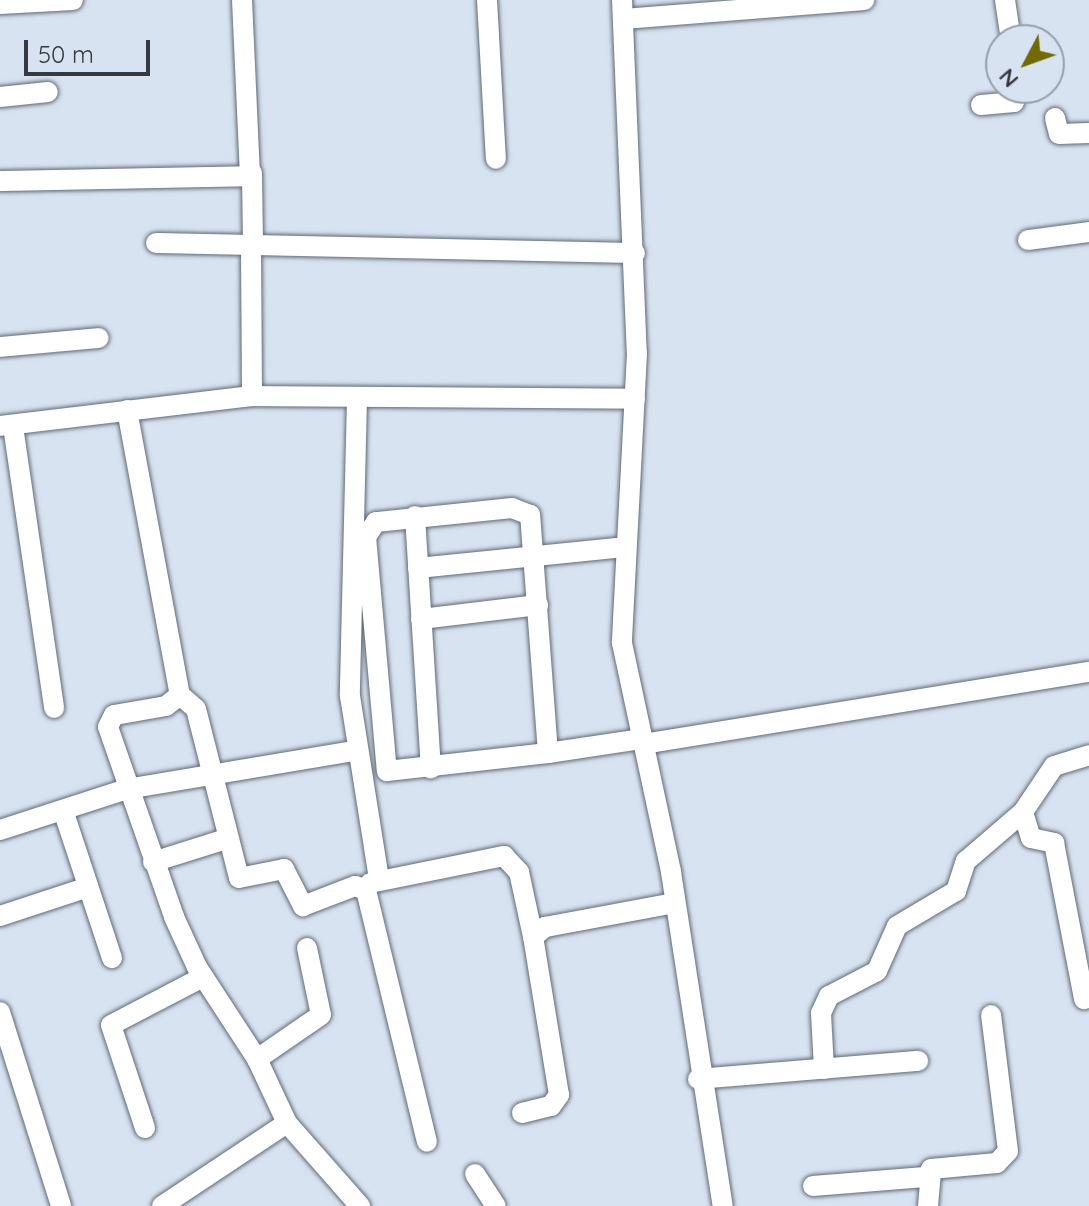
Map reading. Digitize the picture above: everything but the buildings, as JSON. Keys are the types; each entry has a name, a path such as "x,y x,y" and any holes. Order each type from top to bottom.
{"street":[{"path":"0,4 73,0"},
{"path":"242,0 252,173 252,396"},
{"path":"487,0 496,159"},
{"path":"723,1206 698,1079 675,903 622,643 624,547 635,399 635,253 623,10 864,0"},
{"path":"1005,0 1009,24"},
{"path":"0,97 48,92"},
{"path":"981,105 992,104"},
{"path":"1055,118 1059,134 1089,133"},
{"path":"0,181 81,175 242,180 252,173"},
{"path":"1028,240 1089,232"},
{"path":"156,243 252,249 635,253"},
{"path":"0,347 99,338"},
{"path":"54,708 7,426 252,396 635,399"},
{"path":"357,399 349,603 355,751 370,883 427,1142"},
{"path":"127,410 180,695 196,709 209,773 239,878 284,869 303,906 370,883 504,856 519,872 559,1095 551,1106 522,1113"},
{"path":"548,753 534,526 522,509 415,516 376,522 366,537 381,761 393,772 642,742 1089,672"},
{"path":"415,516 431,768"},
{"path":"418,568 624,547"},
{"path":"421,619 538,605"},
{"path":"180,695 166,706 108,720 127,789 153,862 203,977 257,1059 287,1123 360,1206"},
{"path":"0,830 127,789 355,751"},
{"path":"824,1069 821,1013 829,996 877,971 897,926 949,898 966,861 1023,812 1054,766 1089,755"},
{"path":"63,810 112,958"},
{"path":"1023,812 1031,838 1054,843 1084,999"},
{"path":"153,862 226,839"},
{"path":"0,916 88,887"},
{"path":"533,937 545,927 675,903"},
{"path":"257,1059 321,1015 307,948"},
{"path":"145,1128 111,1025 203,977"},
{"path":"0,1012 10,1078 61,1206"},
{"path":"813,1186 925,1177 938,1167 997,1163 1008,1151 991,1015"},
{"path":"698,1079 918,1061"},
{"path":"168,1204 287,1123"},
{"path":"475,1174 496,1206"},
{"path":"925,1177 928,1206"}]}
